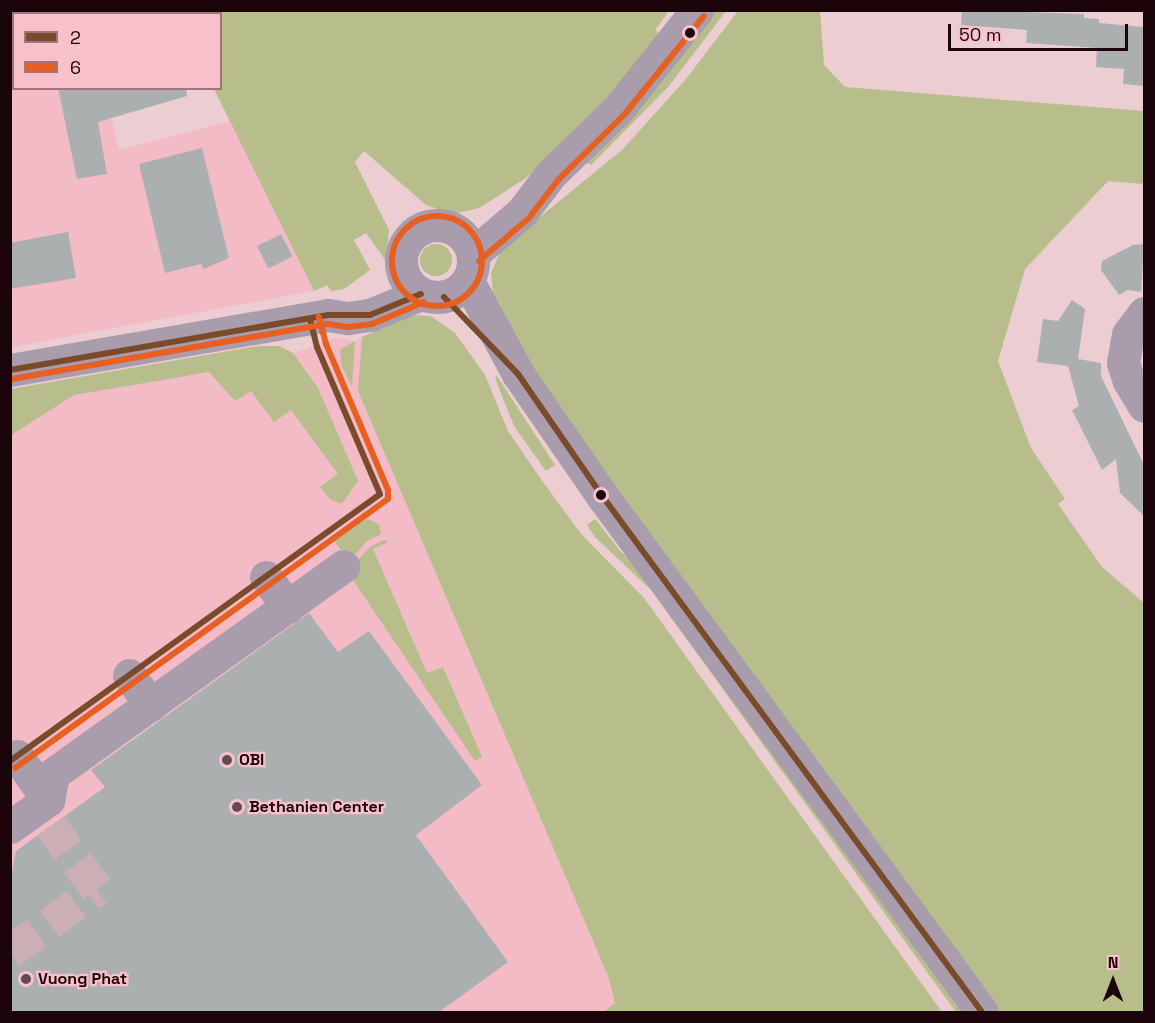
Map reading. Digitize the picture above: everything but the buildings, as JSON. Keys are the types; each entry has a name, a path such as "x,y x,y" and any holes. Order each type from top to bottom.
{"street":[{"path":"10,370 328,315 444,271 522,212 551,174 652,72 697,10"},
{"path":"444,271 491,350 518,374 603,497 982,1012"},
{"path":"1144,313 1128,334 1123,363 1128,381 1144,406"},
{"path":"46,811 53,774 162,699 344,566"},
{"path":"266,577 288,607"},
{"path":"129,675 162,699"},
{"path":"17,756 46,811"},
{"path":"10,827 46,811"}],"shaded area":[{"path":"11,33 12,90 104,90 119,150 230,121 314,291 11,347"},
{"path":"362,337 358,391 608,976 615,1004 603,1012 11,1012 11,389 258,346 279,346 293,353 336,338 355,341"}],"green space":[{"path":"10,11 669,11 655,30 663,37 564,144 526,178 479,208 453,214 426,205 364,151 355,162 389,230 386,261 366,233 354,240 370,270 344,289 331,291 327,285 314,291 214,90 222,90 222,12 12,12 12,26"},
{"path":"712,11 726,11 669,86 591,165 581,161"},
{"path":"738,11 820,11 824,65 845,87 1144,111 1144,184 1108,181 1025,269 998,361 1031,448 1065,499 1058,504 1102,567 1144,603 1144,1012 997,1012 522,364 494,312 501,306 493,293 491,273 502,248 622,150 686,79"},
{"path":"436,244 447,249 452,260 447,271 436,276 425,271 420,260 425,249"},
{"path":"411,315 431,316 455,333 485,375 508,431 538,475 581,534 644,598 942,1012 603,1012 615,1003 608,976 358,391 362,337"},
{"path":"355,341 352,387 342,367 340,350"},
{"path":"258,346 279,346 293,353 318,388 358,481 342,504 331,500 320,487 338,474 291,410 274,422 251,391 235,401 209,372 74,395 11,435 11,389"},
{"path":"497,376 555,465 546,471 514,426 495,378"},
{"path":"368,519 379,524 381,534 367,541 353,557 342,551 332,538 352,523"},
{"path":"595,519 621,552 644,570 968,1012 956,1012 651,590 595,537 587,525"},
{"path":"384,540 388,542 373,549 427,673 443,667 482,757 475,761 347,571 370,547"}],"tunnel":[{"path":"10,952 97,889 51,826"}],"transit line":[{"name":"6","path":"479,261 529,218 558,180 624,115 704,16"},
{"name":"6","path":"437,216 454,219 469,229 479,244 482,261 479,278 469,293 454,303 437,306 420,303 405,293 395,278 392,261 395,244 405,229 420,219 437,216"},
{"name":"2","path":"10,370 328,315 370,315 421,294"},
{"name":"2","path":"444,297 518,374 603,497 982,1012"},
{"name":"6","path":"12,379 328,324 348,327 372,324 424,302"},
{"name":"6","path":"15,768 388,499 388,490 326,344 319,317"},
{"name":"2","path":"310,319 317,347 380,494"},
{"name":"2","path":"10,761 380,494"}],"place":[{"name":"OBI","path":"227,760"},
{"name":"Bethanien Center","path":"237,807"},
{"name":"Vuong Phat","path":"26,979"}]}
